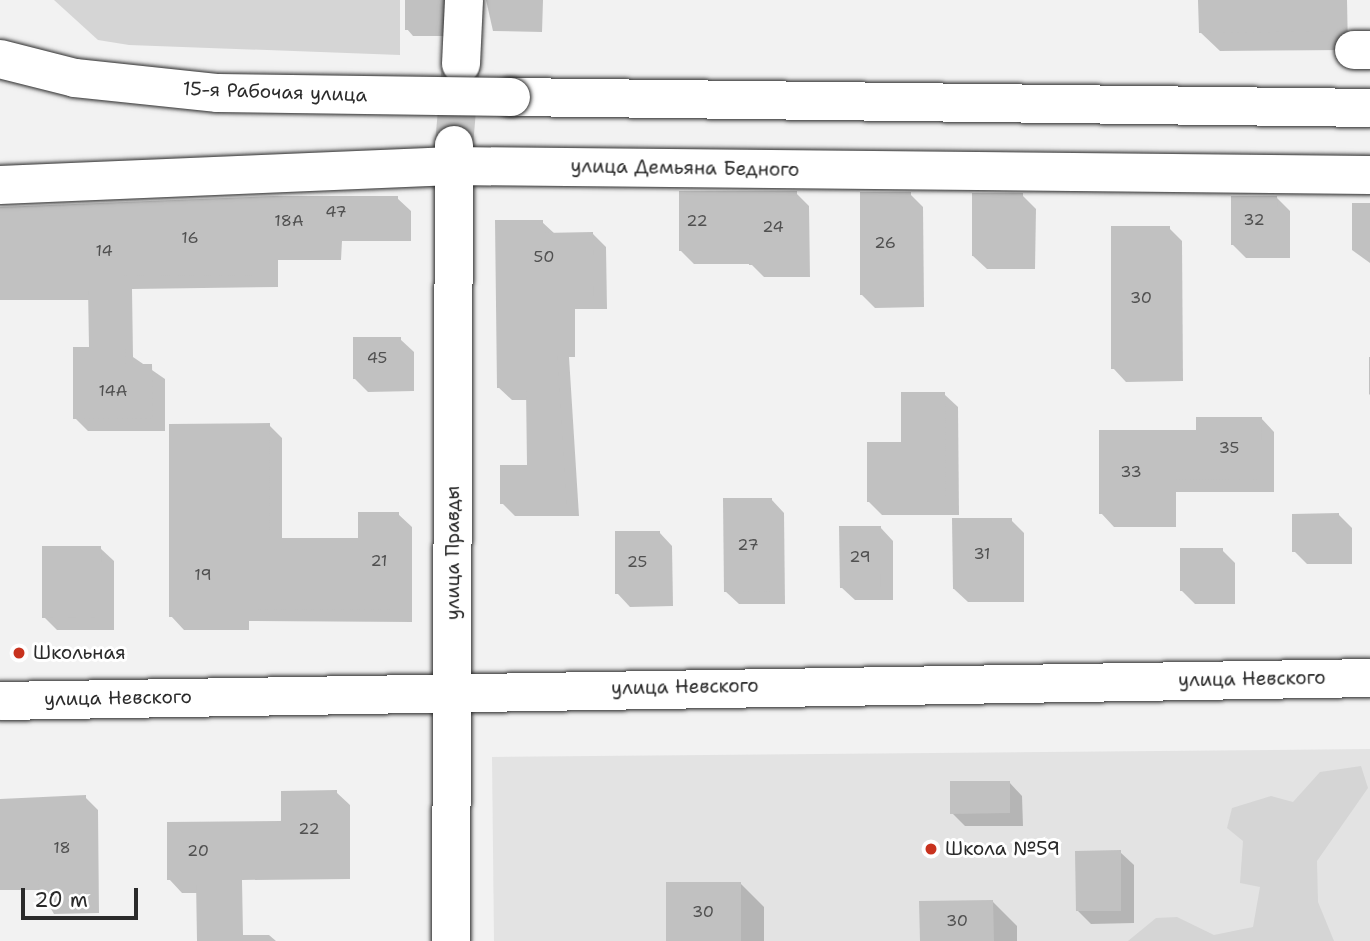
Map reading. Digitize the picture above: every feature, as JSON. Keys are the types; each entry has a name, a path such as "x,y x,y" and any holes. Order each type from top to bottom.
{"main road":[{"path":"461,64 464,0"},
{"name":"15-я Рабочая улица","path":"0,60 75,78 218,93 1370,108"},
{"name":"улица Демьяна Бедного","path":"0,185 454,155 1370,175"},
{"name":"улица Правды","path":"450,941 454,155"},
{"name":"улица Невского","path":"0,701 453,690 1370,678"}],"shaded area":[{"path":"54,0 400,0 400,55 129,45 98,40"},
{"name":"Школа №59","path":"1370,749 1370,941 494,941 492,757"},
{"path":"1361,766 1368,788 1317,861 1318,902 1334,941 1128,941 1156,918 1177,917 1214,935 1253,927 1260,887 1240,883 1243,841 1227,828 1232,808 1271,796 1293,802 1320,772"}],"building":[{"path":"405,0 442,0 441,30 405,30"},
{"path":"1198,0 1329,0 1329,31 1199,33"},
{"path":"679,191 797,191 797,265 749,265 749,251 679,251"},
{"path":"860,192 911,192 911,295 860,295"},
{"path":"972,193 1023,193 1023,256 972,256"},
{"path":"273,196 398,196 398,228 329,228 329,248 266,248 266,275 120,276 120,347 125,347 126,364 152,364 153,418 73,419 73,347 89,347 88,287 0,287 0,207"},
{"path":"1231,196 1277,196 1278,245 1231,245"},
{"path":"495,220 543,220 543,233 593,232 594,297 563,297 563,344 557,344 567,504 500,504 500,465 527,465 526,388 497,388"},
{"path":"1111,226 1170,226 1170,369 1111,369"},
{"path":"353,337 401,337 401,379 353,379"},
{"path":"901,392 945,392 946,502 867,502 867,442 901,442"},
{"path":"1196,417 1262,417 1261,479 1164,480 1164,514 1099,514 1099,430 1196,430"},
{"path":"270,423 269,538 358,538 358,512 399,512 399,610 236,609 236,617 169,617 169,424"},
{"path":"723,498 772,498 772,591 724,592"},
{"path":"1339,513 1339,552 1292,552 1292,514"},
{"path":"952,518 1012,518 1012,589 953,589"},
{"path":"839,526 881,526 880,588 840,588"},
{"path":"615,531 660,531 660,594 615,594"},
{"path":"42,546 101,546 102,617 42,618"},
{"path":"1180,548 1223,548 1223,591 1180,591"},
{"path":"950,781 1010,781 1010,813 950,814"},
{"path":"337,790 337,867 230,867 230,941 197,941 196,880 167,880 167,822 281,821 281,791"},
{"path":"86,795 86,901 39,901 38,878 0,878 0,799"},
{"path":"1121,850 1121,911 1076,911 1075,851"},
{"path":"666,882 741,882 741,941 666,941"},
{"path":"993,900 994,941 920,941 919,901"}],"tunnel":[{"path":"454,145 461,64"}],"place":[{"name":"Школьная","path":"19,653"},
{"name":"Школа №59","path":"931,849"}]}
